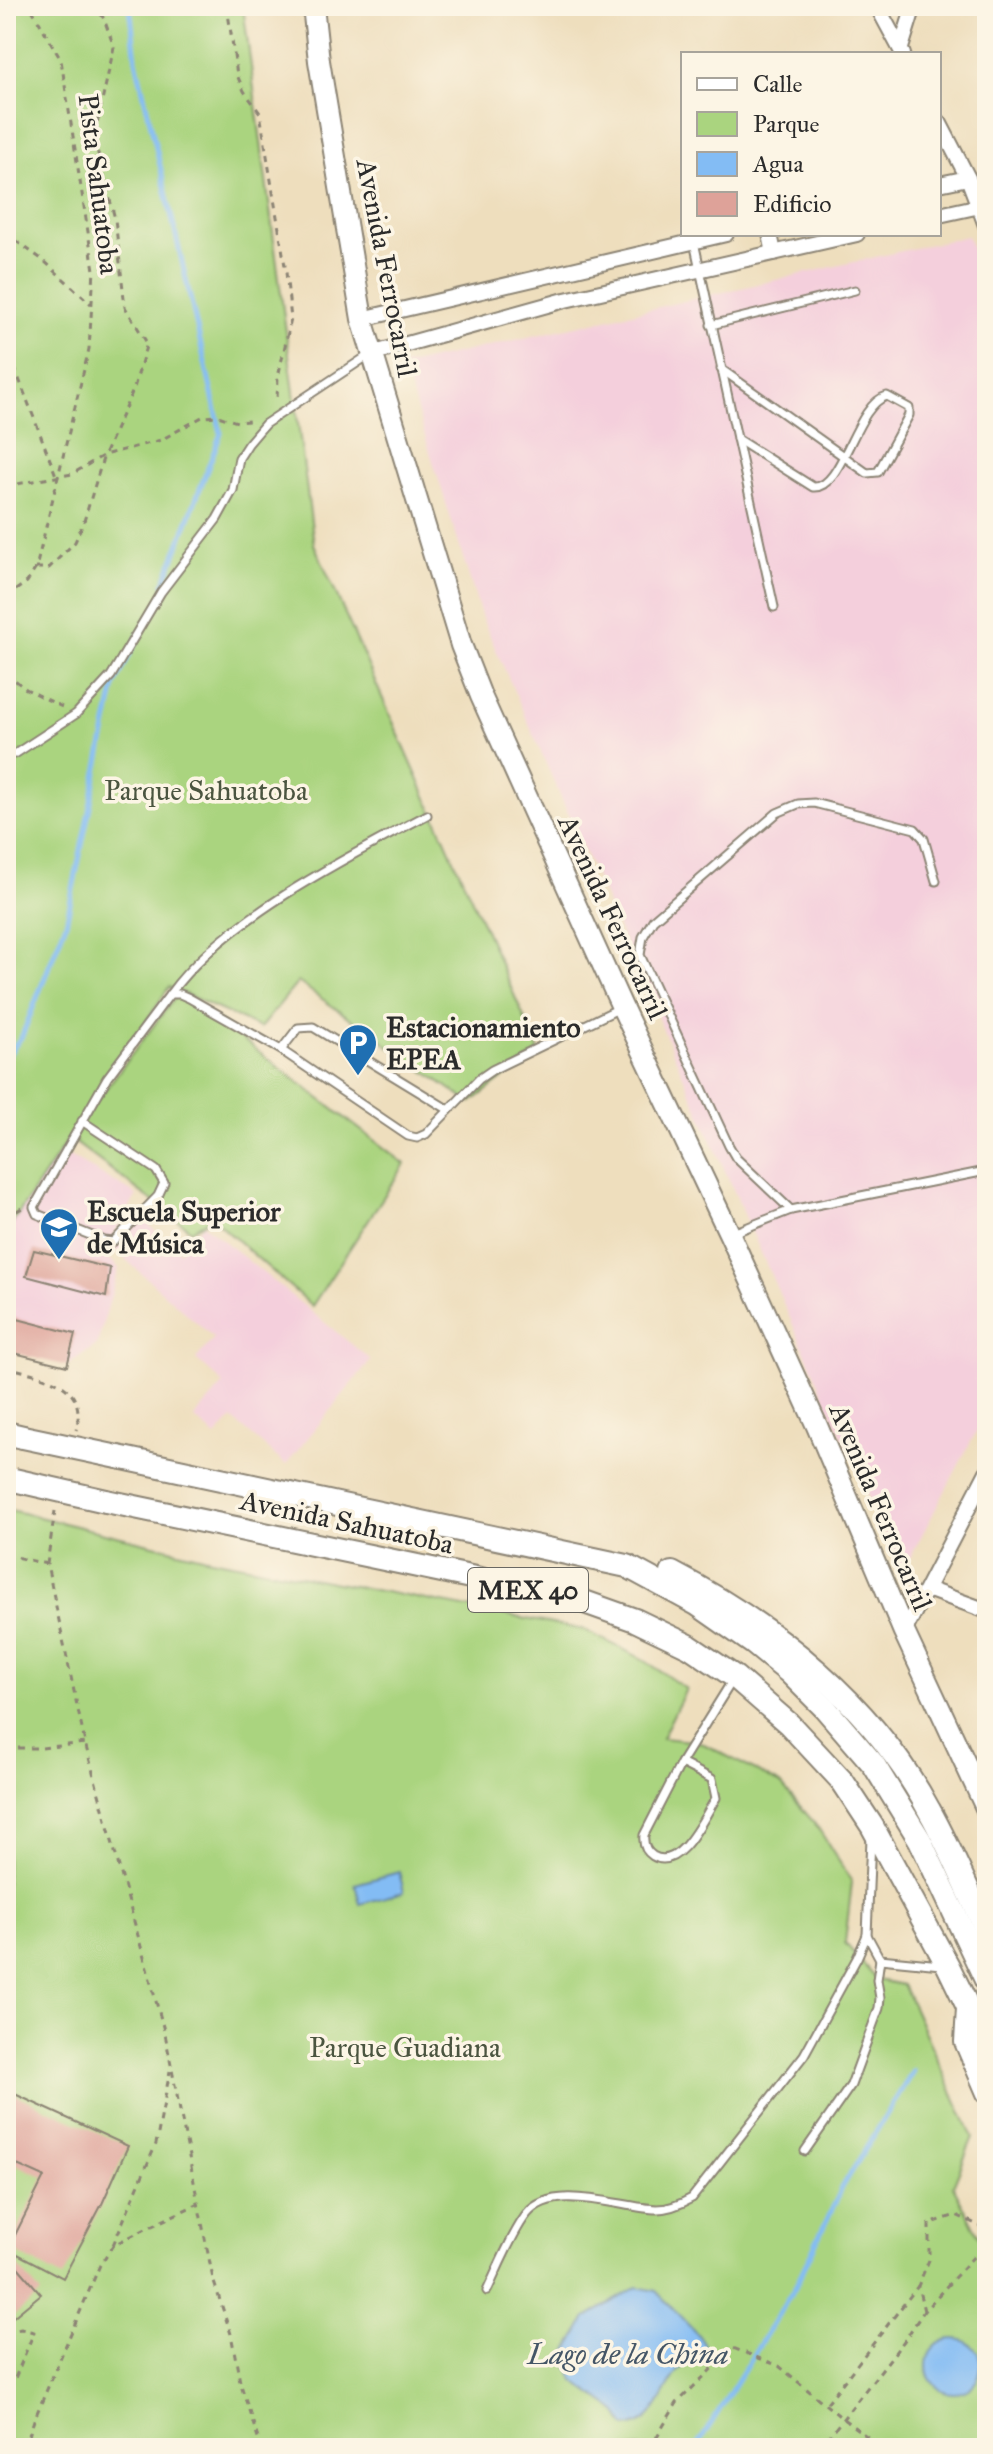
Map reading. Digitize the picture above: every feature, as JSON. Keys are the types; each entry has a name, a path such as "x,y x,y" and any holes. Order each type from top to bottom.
{"main road":[{"name":"Avenida Sahuatoba","path":"14,1435 627,1566 697,1604 790,1673 874,1765 920,1840 987,1982"},
{"name":"Avenida Sahuatoba","path":"10,1479 576,1599 635,1620 675,1639 735,1677 789,1724 843,1782 872,1826 948,1966 987,2046"},
{"path":"627,1566 671,1572 703,1589 758,1625 820,1673 899,1762 929,1810 987,1932"}],"street":[{"name":"Avenida Ferrocarril","path":"313,6 319,61 362,319 461,645 481,696 622,1007 817,1426 904,1632 987,1810"},
{"path":"877,6 902,51"},
{"path":"902,51 914,6"},
{"path":"941,126 968,178 987,228"},
{"path":"941,184 968,178"},
{"path":"980,206 987,188"},
{"path":"941,215 980,206"},
{"path":"362,319 718,236"},
{"path":"770,236 774,253"},
{"path":"371,354 565,300 848,236"},
{"path":"559,273 565,300"},
{"path":"904,1632 987,1472"},
{"path":"927,1589 987,1611"},
{"path":"967,2008 965,2042 987,2093"}],"lane":[{"path":"694,242 774,607"},
{"path":"711,325 855,290"},
{"path":"15,754 76,714 111,676 161,592 217,519 233,490 239,458 265,424 371,354"},
{"path":"721,369 842,457 873,475 878,472 909,415 909,408 887,396 880,397 872,404 842,457 826,485 813,487 737,439"},
{"path":"791,1210 736,1158 729,1146 640,955 643,937 653,920 777,813 798,804 824,805 915,829 924,839 936,881"},
{"path":"82,1121 156,1170 164,1183 158,1196 113,1242 37,1214 34,1207 57,1163 107,1078 194,965 256,915 371,844 427,815"},
{"path":"170,994 186,997 281,1050 408,1136 417,1138 426,1134 479,1079 492,1070 622,1007"},
{"path":"281,1050 298,1028 313,1027 449,1110"},
{"path":"730,1235 791,1210 986,1171"},
{"path":"681,1763 712,1779 716,1798 681,1852 670,1859 660,1859 650,1855 643,1845 644,1835 681,1763 735,1677"},
{"path":"487,2291 528,2213 546,2200 564,2197 659,2209 679,2205 692,2198 804,2055 857,1958 867,1935 872,1826"},
{"path":"805,2151 851,2085 879,2008 877,1980 880,1959 867,1935"},
{"path":"880,1959 948,1966"}],"path":[{"name":"Pista Sahuatoba","path":"30,6 61,60 94,270 89,349 36,568"},
{"path":"6,597 27,582 36,568 49,568 75,542 104,455 134,388 147,343 125,307 115,219 94,138 114,47 96,6"},
{"path":"227,6 237,75 260,113 286,272 291,319 278,377 277,416"},
{"path":"6,234 43,260 91,304"},
{"path":"6,345 57,478"},
{"path":"6,486 72,474 104,455 161,440 202,417 218,416 237,422 265,424"},
{"path":"6,673 26,689 76,714"},
{"path":"48,1546 47,1564 85,1743 165,2034 213,2279 261,2448"},
{"path":"6,1555 47,1564"},
{"path":"6,1748 85,1743"},
{"path":"25,2448 100,2265 113,2245 156,2144 170,2068"},
{"path":"113,2245 197,2204"},
{"path":"827,2404 918,2286 929,2260 929,2224 956,2215 987,2229"},
{"path":"820,2448 924,2311 987,2242"},
{"path":"918,2286 924,2311"},
{"path":"6,2332 21,2329 34,2332 6,2400"},
{"path":"650,2448 677,2403 733,2348 779,2366 883,2448"}],"shaded area":[{"path":"967,236 987,283 987,1411 902,1573 482,618 403,366"},
{"name":"Escuela Superior de Música","path":"48,1144 137,1195 103,1253 119,1268 97,1345 67,1366 6,1351 6,1188"},
{"path":"140,1217 180,1252 203,1224 371,1360 286,1465 232,1419 216,1437 194,1418 224,1384 196,1359 214,1338 113,1248"}],"green space":[{"name":"Parque Sahuatoba","path":"6,6 243,6 314,544 539,1051 470,1103 298,982 260,1028 181,992 405,1164 312,1306 212,1218 191,1230 69,1138 6,1232","holes":["169,987 179,992 85,1116"]},
{"name":"Parque Guadiana","path":"6,1509 211,1559 584,1630 641,1658 686,1689 662,1738 700,1742 781,1784 817,1826 852,1882 845,1943 877,1980 903,1985 973,2137 953,2186 987,2252 987,2448 6,2448"}],"water":[{"path":"399,1872 404,1892 360,1904 355,1884"},
{"name":"Lago de la China","path":"637,2287 656,2291 706,2347 681,2368 653,2412 638,2424 627,2427 617,2412 574,2381 565,2356 586,2318"},
{"path":"954,2339 973,2347 981,2366 973,2385 954,2393 935,2385 927,2366 935,2347"}],"building":[{"name":"Escuela Superior de Música","path":"34,1250 110,1268 106,1297 26,1276"},
{"name":"Escuela Superior de Música","path":"6,1316 75,1334 67,1366 6,1351"},
{"path":"6,2090 128,2146 63,2278 8,2249 44,2177 6,2160"},
{"path":"6,2253 41,2294 6,2323"}],"waterway":[{"path":"130,6 136,60 221,433 164,584"},
{"path":"6,1058 22,1036 66,923 115,685 140,633"},
{"path":"696,2448 794,2289 843,2186 913,2071"}],"place":[{"name":"Estacionamiento EPEA","path":"358,1077"},
{"name":"Escuela Superior de Música","path":"59,1261"}]}
